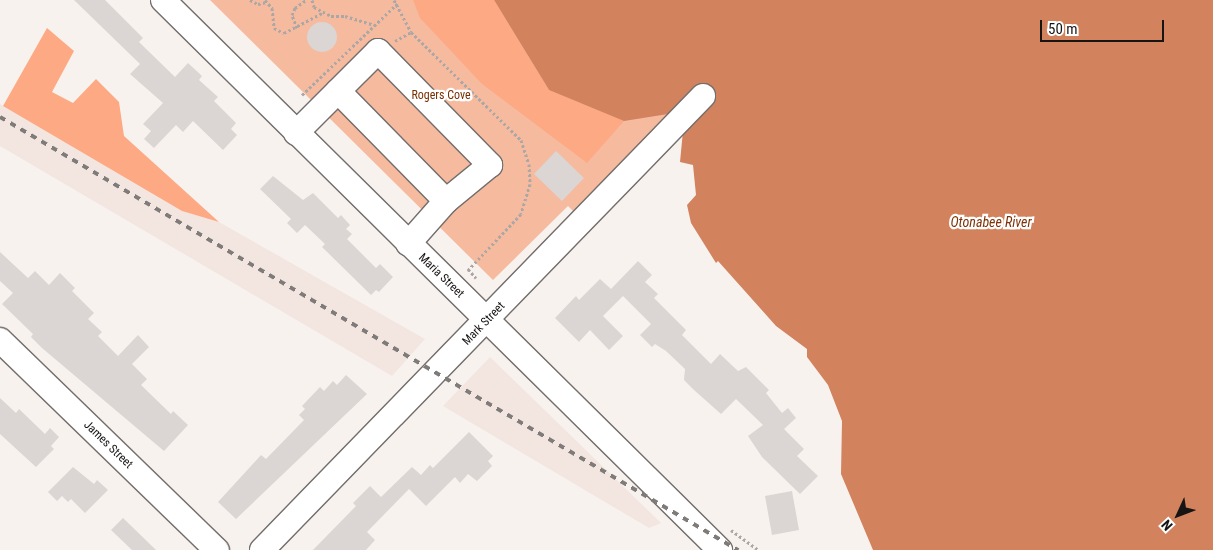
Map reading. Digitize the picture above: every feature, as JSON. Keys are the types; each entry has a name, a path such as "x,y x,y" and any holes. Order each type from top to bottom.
{"street":[{"name":"Maria Street","path":"163,0 720,550"},
{"path":"296,133 378,51 490,165 446,201 408,244"},
{"path":"338,91 446,201"},
{"name":"Mark Street","path":"262,550 488,320 703,96"},
{"name":"James Street","path":"0,340 217,550"}],"path":[{"path":"250,0 258,4 266,1 272,8 274,28 284,34 324,12"},
{"path":"298,28 292,15 295,8 306,0"},
{"path":"312,0 314,7 324,12 374,25"},
{"path":"727,527 759,550"}],"shaded area":[{"path":"413,0 494,0 549,90 624,121 587,163 482,84 420,18"},
{"path":"47,28 74,51 52,92 73,103 96,79 119,102 124,136 219,222 182,211 3,106"},
{"path":"0,104 182,211 219,222 425,339 392,376 0,146"},
{"path":"490,357 661,523 649,528 443,406"}],"green space":[{"name":"Rogers Cove","path":"210,0 494,0 549,90 696,90 683,131 591,229 568,206 493,280"}],"water":[{"name":"Otonabee River","path":"494,0 1213,0 1213,550 873,550 841,474 842,421 828,385 807,357 807,349 776,326 718,261 716,263 691,223 687,205 696,195 693,165 680,162 683,131 696,90 668,114 624,121 549,90"}],"building":[{"path":"74,0 105,0 143,38 139,42 175,77 188,63 202,76 199,80 218,97 214,101 236,123 231,129 237,135 223,150 193,121 183,132 176,125 154,148 144,139 151,131 143,124 163,103 130,74 140,64"},
{"path":"322,22 333,26 337,37 333,48 322,52 311,48 307,37 311,26"},
{"path":"556,151 584,178 562,201 534,174"},
{"path":"273,176 303,200 313,193 338,218 341,215 350,225 346,229 352,234 347,239 376,268 380,264 393,277 379,292 376,290 371,295 322,247 325,244 305,225 297,233 287,223 291,219 260,189"},
{"path":"0,252 28,278 35,271 49,285 60,273 75,288 72,291 94,313 88,319 102,332 98,336 118,356 138,335 149,347 132,364 147,379 141,385 171,414 173,411 188,425 164,451 42,348 31,337 33,334 2,304 13,293 0,281"},
{"path":"638,261 652,275 645,282 658,294 654,298 686,330 682,335 711,364 720,354 738,371 746,367 769,390 766,393 782,413 788,408 796,418 784,429 804,449 797,456 818,476 800,494 762,457 748,436 763,425 736,399 721,414 694,390 684,380 685,369 666,351 655,344 652,347 640,335 651,324 623,296 603,316 623,336 609,350 590,330 579,342 555,318 576,296 579,300 600,279 611,289"},
{"path":"346,375 367,394 236,519 218,502 261,455 266,459 304,420 299,415 305,409 302,406 320,387 324,391 333,381 337,385"},
{"path":"0,398 16,413 19,409 45,434 50,428 59,437 51,446 54,449 36,467 0,434"},
{"path":"469,432 493,456 488,461 492,466 477,481 468,474 460,483 455,477 426,506 409,489 367,532 375,540 366,550 313,550 356,506 353,503 370,486 381,497 412,467 421,475 430,465 433,468"},
{"path":"73,467 94,484 97,480 108,490 85,513 71,499 68,502 62,496 57,501 48,492"},
{"path":"792,491 799,530 772,535 765,496"},
{"path":"123,518 156,550 132,550 111,530"}],"railway":[{"path":"0,117 738,550"}]}
